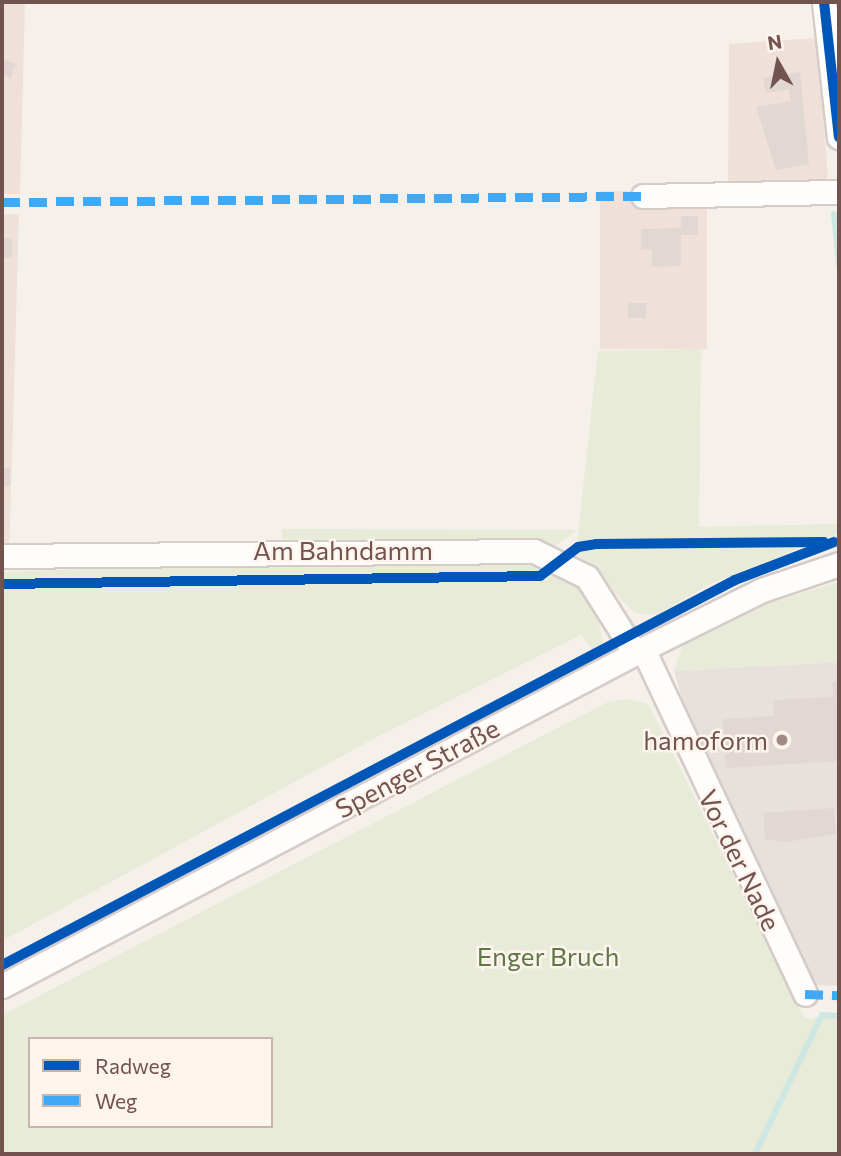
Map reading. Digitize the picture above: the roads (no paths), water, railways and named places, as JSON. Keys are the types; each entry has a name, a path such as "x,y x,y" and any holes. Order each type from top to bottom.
{"street":[{"path":"824,2 839,137"},
{"path":"643,196 839,192"},
{"name":"Am Bahndamm","path":"2,556 534,551 587,577 639,651"},
{"name":"Spenger Straße","path":"2,986 639,651 762,590 839,564"},
{"name":"Vor der Nade","path":"639,651 805,994"}],"waterway":[{"path":"836,2 839,26"},
{"path":"834,214 839,265"},
{"path":"755,1154 822,1015 839,1016"}],"place":[{"name":"hamoform","path":"782,740"}],"park label":[{"name":"Enger Bruch","path":"548,956"}]}
